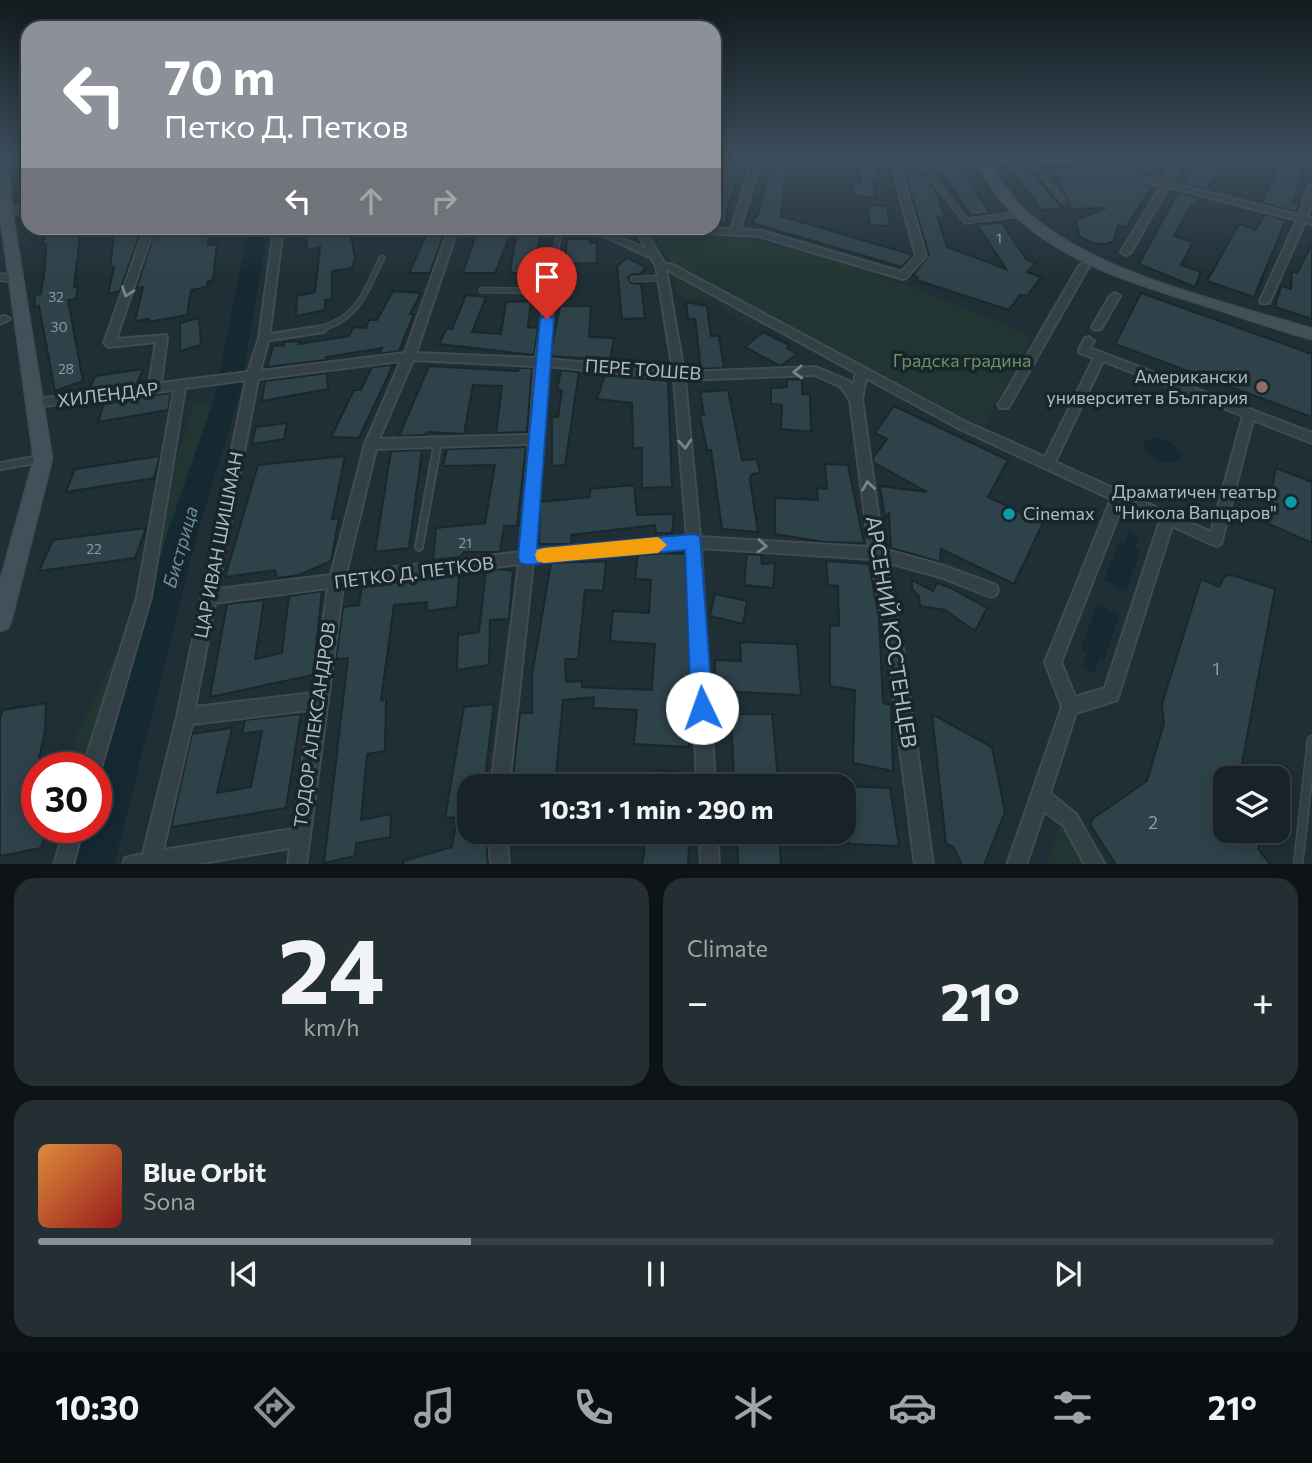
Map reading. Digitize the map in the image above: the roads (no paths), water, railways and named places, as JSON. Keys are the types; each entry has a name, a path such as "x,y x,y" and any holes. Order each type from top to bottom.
{"street":[{"path":"0,621 6,574 43,459 35,403 8,278 6,196"},
{"path":"736,229 746,196"},
{"path":"721,229 759,233 903,276 921,256 904,196"},
{"path":"1005,196 1021,214 1072,247 1115,268 1312,334"},
{"path":"1126,252 1157,196"},
{"path":"1211,196 1307,219"},
{"path":"1265,301 1307,219 1311,196"},
{"path":"6,211 21,210"},
{"path":"147,235 109,343 162,338 154,389"},
{"name":"ЦАР ИВАН ШИШМАН","path":"144,864 185,717 253,376 264,338 277,235"},
{"name":"ТОДОР АЛЕКСАНДРОВ","path":"297,864 317,701 336,583 371,444 409,356 452,235"},
{"path":"607,235 651,256"},
{"path":"643,235 664,271 679,376 694,542 705,774"},
{"path":"1004,405 1084,266"},
{"path":"664,271 862,370 986,436 1216,540 1250,414"},
{"path":"501,774 527,557 541,362 550,296"},
{"path":"1097,327 1115,296"},
{"path":"1089,341 1084,350 1312,438"},
{"name":"ПЕРЕ ТОШЕВ","path":"253,376 409,356 541,362 679,376 816,371 845,384 856,399"},
{"path":"1048,464 1100,356"},
{"name":"АРСЕНИЙ КОСТЕНЦЕВ","path":"862,370 856,399 877,553 896,654 925,864"},
{"name":"ХИЛЕНДАР","path":"35,403 253,376"},
{"path":"97,752 144,597 180,386"},
{"path":"371,444 537,439"},
{"path":"1016,864 1070,706 1053,662 1119,496"},
{"path":"1070,706 1111,694 1168,518"},
{"name":"ПЕТКО Д. ПЕТКОВ","path":"208,597 527,557 694,542 877,553 941,571 990,590"},
{"path":"185,717 317,701"},
{"path":"1039,796 1070,820 1096,864"},
{"path":"144,864 299,837"},
{"path":"63,864 69,843"},
{"path":"498,844 500,864"},
{"path":"709,844 710,864"}],"lane":[{"path":"948,196 966,221 1021,214"},
{"path":"1060,196 1063,200"},
{"path":"482,290 550,296 558,237"},
{"path":"264,338 328,327 342,321 355,310 382,258"},
{"path":"633,279 664,271"},
{"path":"419,547 438,442"},
{"path":"0,466 43,459"},
{"path":"1298,864 1312,740"}],"water":[{"path":"1160,438 1172,443 1181,454 1178,461 1158,460 1143,447 1146,440"},
{"path":"1128,532 1139,537 1135,548 1140,551 1126,591 1104,580 1119,542 1124,544"},
{"path":"1097,604 1119,615 1104,661 1099,658 1094,674 1082,667 1087,653 1081,649"}],"waterway":[{"name":"Бистрица","path":"94,864 183,531 228,393 255,246 254,235"}],"place":[{"name":"Американски университет в България","path":"1262,387"},
{"name":"Драматичен театър \"Никола Вапцаров\"","path":"1291,502"},
{"name":"Cinemax","path":"1009,514"}],"park label":[{"name":"Градска градина","path":"962,361"}]}
